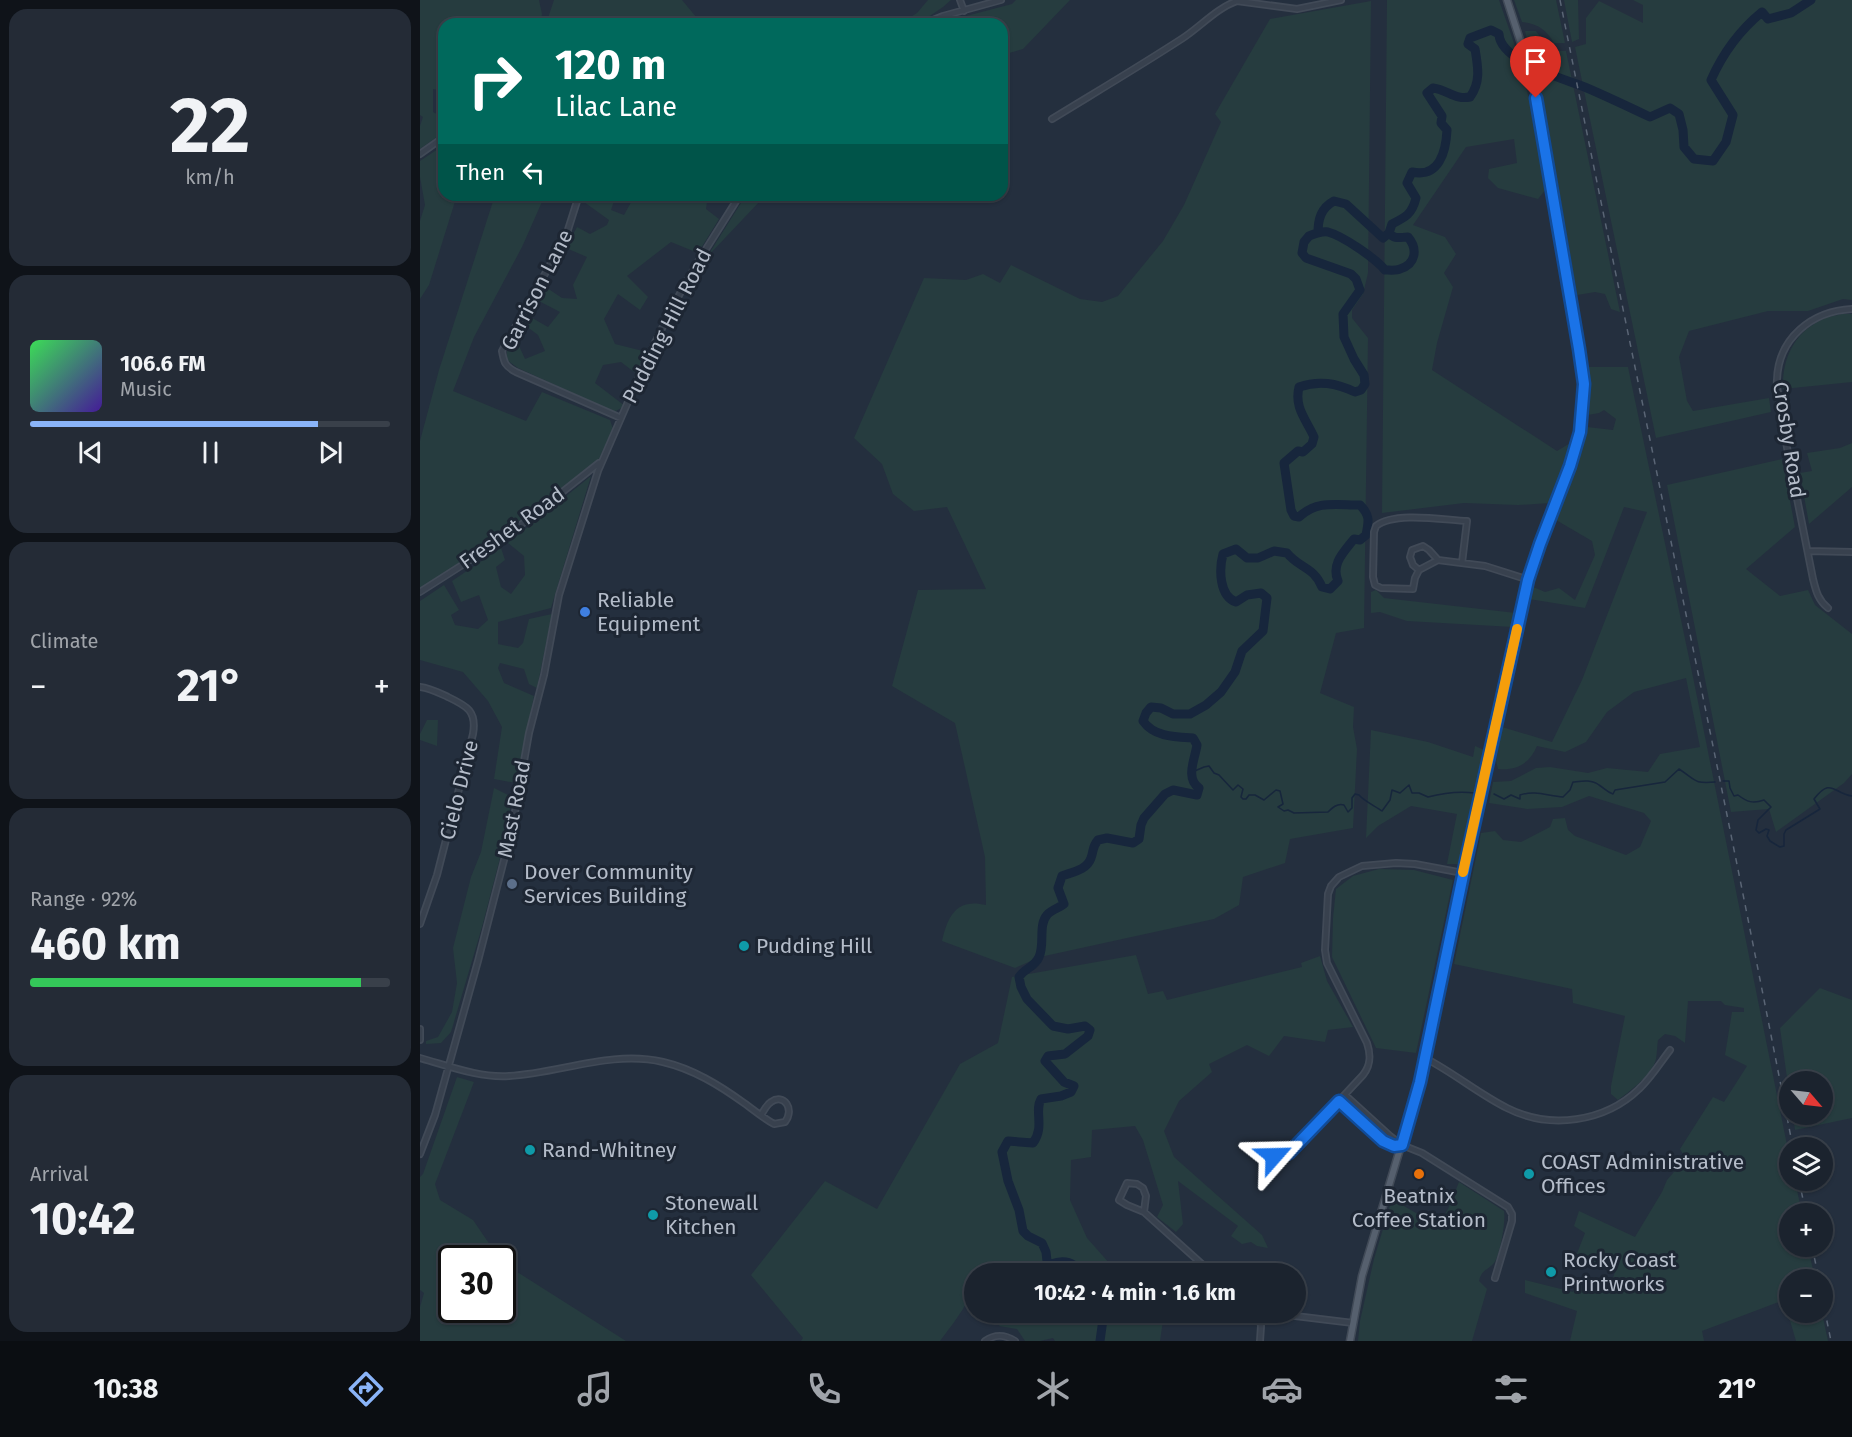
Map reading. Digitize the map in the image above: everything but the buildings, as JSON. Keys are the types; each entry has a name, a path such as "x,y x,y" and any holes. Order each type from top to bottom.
{"main road":[{"path":"1350,1341 1362,1276 1416,1102 1463,873 1528,580 1577,443 1582,420 1584,384 1549,167 1529,72 1507,0"}],"street":[{"path":"960,0 964,11"},
{"path":"942,18 1001,0"},
{"path":"1052,119 1148,61 1237,1 1297,9 1341,0"},
{"path":"420,154 438,141"},
{"name":"Garrison Lane","path":"577,201 566,236 502,351 503,363 516,372 621,418"},
{"name":"Pudding Hill Road","path":"602,461 673,306 736,201"},
{"name":"Crosby Road","path":"1828,608 1821,603 1816,593 1776,381 1784,352 1794,335 1806,323 1834,311 1852,309"},
{"name":"Freshet Road","path":"420,592 503,539 602,461"},
{"name":"Mast Road","path":"420,1154 432,1126 507,851 529,733 544,675 561,588 602,461"},
{"path":"1462,563 1467,521 1408,518 1393,519 1376,526 1373,581 1381,588 1413,589 1419,570 1438,560 1494,568 1528,580"},
{"path":"1419,570 1413,565 1410,557 1415,548 1426,548 1438,560"},
{"path":"1808,551 1852,552"},
{"name":"Cielo Drive","path":"420,687 465,705 472,713 475,722 441,863 420,924"},
{"path":"1274,1156 1289,1153 1367,1070 1370,1055 1367,1043 1327,963 1325,950 1327,904 1331,886 1345,873 1370,864 1405,863 1463,873"},
{"path":"420,1029 420,1040"},
{"path":"1425,1058 1516,1113 1539,1120 1563,1121 1598,1114 1619,1104 1646,1081 1670,1050"},
{"path":"420,1057 477,1073 499,1076 520,1075 618,1059 662,1062 712,1081 770,1122 778,1124 788,1119 790,1111 783,1101 775,1100 768,1104 761,1115"},
{"path":"1345,1095 1402,1145 1422,1153 1509,1209 1512,1221 1495,1278"},
{"path":"1339,1101 1383,1141 1394,1146 1402,1145"},
{"path":"1144,1212 1146,1196 1143,1188 1137,1184 1126,1183 1119,1200 1144,1212 1201,1263"},
{"path":"1306,1317 1353,1323"},
{"path":"1260,1323 1260,1341"},
{"path":"985,1341 992,1336 1004,1335 1015,1341"}],"green space":[{"path":"420,0 539,0 541,18 438,18 438,90 433,89 433,112 438,115 438,136 420,149 420,126 423,117 420,115"},
{"path":"554,0 682,0 697,18 548,18"},
{"path":"928,0 951,0 927,18 909,18 917,13"},
{"path":"1016,0 1070,0 1023,49 1008,53 1008,18 959,18 1012,4"},
{"path":"1387,0 1499,0 1516,49 1535,122 1546,189 1538,199 1498,188 1488,178 1489,169 1517,163 1514,139 1466,147 1413,225 1445,237 1456,254 1444,273 1453,287 1432,370 1557,451 1572,442 1550,503 1518,505 1464,503 1382,513"},
{"path":"1514,0 1556,0 1565,43 1554,43 1541,28 1522,22"},
{"path":"1564,0 1578,0 1579,39 1572,42"},
{"path":"1633,0 1852,0 1852,300 1843,299 1808,311 1768,311 1689,331 1679,357 1687,401 1693,411 1769,398 1771,412 1656,438 1575,47 1586,44 1586,18 1599,1 1643,23 1643,5"},
{"path":"1371,1 1368,273 1363,294 1352,310 1352,318 1368,338 1364,628 1336,633 1320,693 1354,707 1353,727 1357,749 1353,828 1290,839 1285,863 1243,877 1239,905 1214,919 1040,957 1015,968 942,941 947,923 961,906 976,903 986,905 985,857 955,723 892,686 918,590 986,589 947,507 914,511 893,494 882,464 854,438 924,278 966,280 983,274 1000,283 1011,265 1080,299 1102,302 1118,296 1163,241 1184,205 1221,122 1215,114 1270,19"},
{"path":"1525,31 1536,31 1553,51 1566,51 1620,312 1611,309 1605,294 1595,292 1577,295 1547,121"},
{"path":"438,149 438,201 455,201 429,285 420,299 420,221 425,205 420,177 420,161"},
{"path":"493,201 542,201 522,247 474,337 453,391 526,421 542,392 610,420 613,429 597,463 472,556 420,590 420,441 439,370"},
{"path":"614,201 611,210 624,215 632,201 707,201 706,209 719,219 698,253 671,242 627,276 648,297 640,310 618,294 604,319 615,344 647,352 638,375 621,362 603,365 595,383 625,406 614,412 518,368 507,360 507,351 515,337 525,359 545,351 538,335 522,323 527,315 548,327 560,312 535,299 544,286 562,298 577,299 573,285 587,257 566,248 577,227 590,234 607,225 609,220 584,202"},
{"path":"742,201 760,201 707,257"},
{"path":"1842,314 1852,314 1852,382 1783,389 1787,358 1802,333 1819,321"},
{"path":"1588,367 1628,367 1779,1105 1779,1125 1783,1125 1785,1137 1779,1137 1779,1191 1797,1191 1800,1203 1779,1203 1779,1257 1810,1257 1813,1269 1779,1269 1779,1302 1702,1331 1704,1341 1570,1341 1577,1311 1525,1293 1525,1280 1573,1292 1578,1280 1608,1292 1615,1272 1576,1256 1585,1233 1574,1226 1579,1211 1635,1237 1667,1180 1680,1165 1684,1156 1680,1149 1713,1097 1724,1102 1747,1066 1725,1055 1732,1012 1744,1012 1744,1008 1725,1005 1721,1001 1688,1001 1685,1043 1675,1036 1665,1034 1658,1040 1654,1065 1640,1082 1618,1100 1611,1094 1611,1086 1625,1016 1573,1003 1572,989 1454,964 1481,833 1495,831 1503,840 1521,842 1550,827 1553,819 1565,818 1568,830 1575,836 1626,855 1640,847 1651,821 1644,813 1589,796 1562,807 1527,809 1489,803 1493,782 1511,781 1536,768 1550,767 1588,773 1607,768 1648,772 1660,754 1700,747 1686,678 1634,692 1607,712 1586,742 1565,752 1537,746 1531,757 1522,765 1511,769 1498,769 1496,761 1502,727 1552,742 1582,680 1647,512 1624,507 1585,608 1529,599 1531,586 1545,592 1559,588 1575,600 1595,555 1592,541 1556,520 1580,455 1587,427 1613,430 1616,419 1604,410 1588,415"},
{"path":"1852,443 1852,487 1809,524 1800,473 1812,471 1807,453 1840,448"},
{"path":"1782,459 1795,527 1746,569 1780,596 1808,590 1815,605 1852,634 1852,774 1844,783 1776,832 1769,809 1731,812 1667,485"},
{"path":"591,476 551,608 498,622 498,644 518,648 523,643 529,619 552,614 537,688 529,684 524,669 500,663 498,668 504,683 534,696 516,783 494,779 502,727 488,701 463,672 420,660 420,601 444,585 459,610 451,615 455,625 478,629 488,620 479,595 461,602 452,581 501,548 505,560 496,567 501,587 511,594 525,575 524,556 508,543"},
{"path":"1376,590 1384,598 1516,613 1513,627 1407,621 1380,612 1371,613 1371,592"},
{"path":"427,720 438,720 437,746 420,740 420,734"},
{"path":"1371,730 1428,742 1473,757 1475,746 1487,751 1471,822 1458,864 1447,864 1457,814 1411,806 1378,826 1366,838"},
{"path":"494,788 512,797 505,839 482,927 451,1032 441,1043 426,1044 426,1041 438,1037 452,1012 457,983 453,948 471,877 481,852"},
{"path":"1379,869 1414,870 1453,880 1416,1053 1376,1048 1332,957 1336,889 1353,876"},
{"path":"1136,955 1148,994 1163,991 1167,1000 1302,967 1301,963 1320,956 1327,981 1353,1027 1328,1030 1325,1042 1284,1036 1269,1056 1247,1045 1209,1064 1212,1072 1179,1101 1164,1131 1174,1157 1262,1235 1268,1248 1251,1242 1242,1244 1231,1236 1238,1226 1178,1181 1183,1224 1176,1232 1157,1217 1163,1205 1143,1140 1135,1126 1092,1130 1091,1157 1071,1160 1070,1200 1087,1238 1109,1263 964,1263 964,1307 940,1341 801,1341 803,1338 751,1275 825,1181 877,1209 960,1064 998,1043 1012,977"},
{"path":"1820,988 1852,1000 1852,1118 1833,1122 1833,1071 1786,1071 1780,1028"},
{"path":"457,1077 474,1082 435,1184 440,1200 473,1220 490,1245 438,1245 438,1323 516,1323 516,1271 626,1341 420,1341 420,1307 424,1293 420,1290 420,1177"},
{"path":"1794,1125 1819,1125 1795,1130"},
{"path":"1459,1182 1504,1211 1502,1238 1496,1259 1483,1272 1479,1281 1487,1289 1472,1341 1358,1341 1360,1321 1374,1259 1392,1199 1438,1226"},
{"path":"1001,1323 1163,1323 1160,1341 1055,1341 1053,1338 1025,1341 1017,1329 999,1326"},
{"path":"1791,1323 1824,1323 1828,1341 1796,1341"}],"waterway":[{"path":"1318,233 1321,214 1334,201 1346,204 1383,238 1389,233 1392,224 1405,217 1410,211 1416,198 1407,183 1412,172 1421,173 1435,167 1445,147 1447,130 1441,123 1442,116 1427,93 1433,88 1460,97 1470,97 1476,86 1478,74 1475,49 1468,44 1470,38 1491,30 1499,34 1502,44 1521,61 1595,91 1650,117 1670,108 1679,114 1684,147 1694,159 1713,161 1726,142 1733,115 1711,80 1721,61 1739,34 1762,12 1768,19 1791,13 1811,0"},
{"path":"1050,1263 1042,1243 1023,1231 1002,1152 1008,1141 1033,1143 1037,1137 1038,1109 1041,1099 1071,1092 1074,1086 1064,1082 1045,1061 1048,1056 1065,1054 1088,1036 1090,1030 1085,1026 1068,1029 1053,1026 1027,999 1019,977 1039,957 1044,919 1064,904 1058,888 1062,876 1086,865 1098,840 1107,838 1133,843 1139,839 1144,818 1165,794 1173,790 1197,795 1199,788 1192,779 1197,745 1193,738 1159,733 1143,721 1151,707 1161,708 1173,714 1190,714 1206,705 1221,692 1235,672 1242,651 1263,631 1267,598 1261,593 1247,595 1236,602 1230,599 1223,588 1221,567 1223,554 1236,549 1247,558 1258,558 1274,551 1287,553 1311,571 1322,587 1330,589 1338,581 1336,569 1342,554 1354,539 1360,540 1366,535 1368,518 1360,505 1320,506 1299,517 1294,516 1291,510 1284,463 1298,451 1303,452 1312,444 1314,437 1299,407 1299,387 1327,384 1341,386 1355,392 1361,390 1365,384 1364,375 1344,337 1343,314 1360,290 1356,279 1351,274 1306,258 1302,253 1304,242 1309,236 1328,232 1358,248 1385,270 1398,270 1412,260 1413,246 1408,237 1396,237 1389,233"},
{"path":"1190,773 1209,766 1233,790 1238,785 1243,789 1241,797 1243,799 1249,795 1255,795 1264,800 1276,790 1280,791 1283,804 1278,807 1294,813 1328,812 1339,805 1344,805 1348,812 1352,808 1352,798 1355,794 1382,811 1390,800 1392,790 1400,793 1409,785 1412,793 1428,797 1439,794 1475,793"},
{"path":"1494,794 1504,799 1511,795 1520,799 1520,795 1531,793 1563,797 1570,790 1573,782 1586,781 1596,783 1613,794 1615,790 1665,782 1679,769 1698,782 1715,782"},
{"path":"1723,781 1729,781 1734,796 1738,795 1750,802 1764,800 1771,807 1758,820 1756,830 1759,833 1766,829 1769,830 1767,836 1770,841 1780,847 1784,846 1786,830 1820,809 1814,799 1824,789 1832,788 1852,796"},
{"path":"1056,1263 1070,1263"},
{"path":"1100,1341 1102,1323"}],"railway":[{"path":"1560,0 1791,1137"},
{"path":"1801,1191 1804,1203"},
{"path":"1814,1257 1817,1269"},
{"path":"1827,1323 1831,1341"}],"slow traffic":[{"path":"1463,872 1517,629"}],"place":[{"name":"Reliable Equipment","path":"585,612"},
{"name":"Dover Community Services Building","path":"512,884"},
{"name":"Pudding Hill","path":"744,946"},
{"name":"Rand-Whitney","path":"530,1150"},
{"name":"Beatnix Coffee Station","path":"1419,1174"},
{"name":"COAST Administrative Offices","path":"1529,1174"},
{"name":"Stonewall Kitchen","path":"653,1215"},
{"name":"Rocky Coast Printworks","path":"1551,1272"}],"route":[{"path":"1274,1156 1286,1155 1294,1149 1339,1101 1387,1144 1402,1145 1416,1102 1528,580 1570,466 1582,420 1584,384 1536,98"}]}
